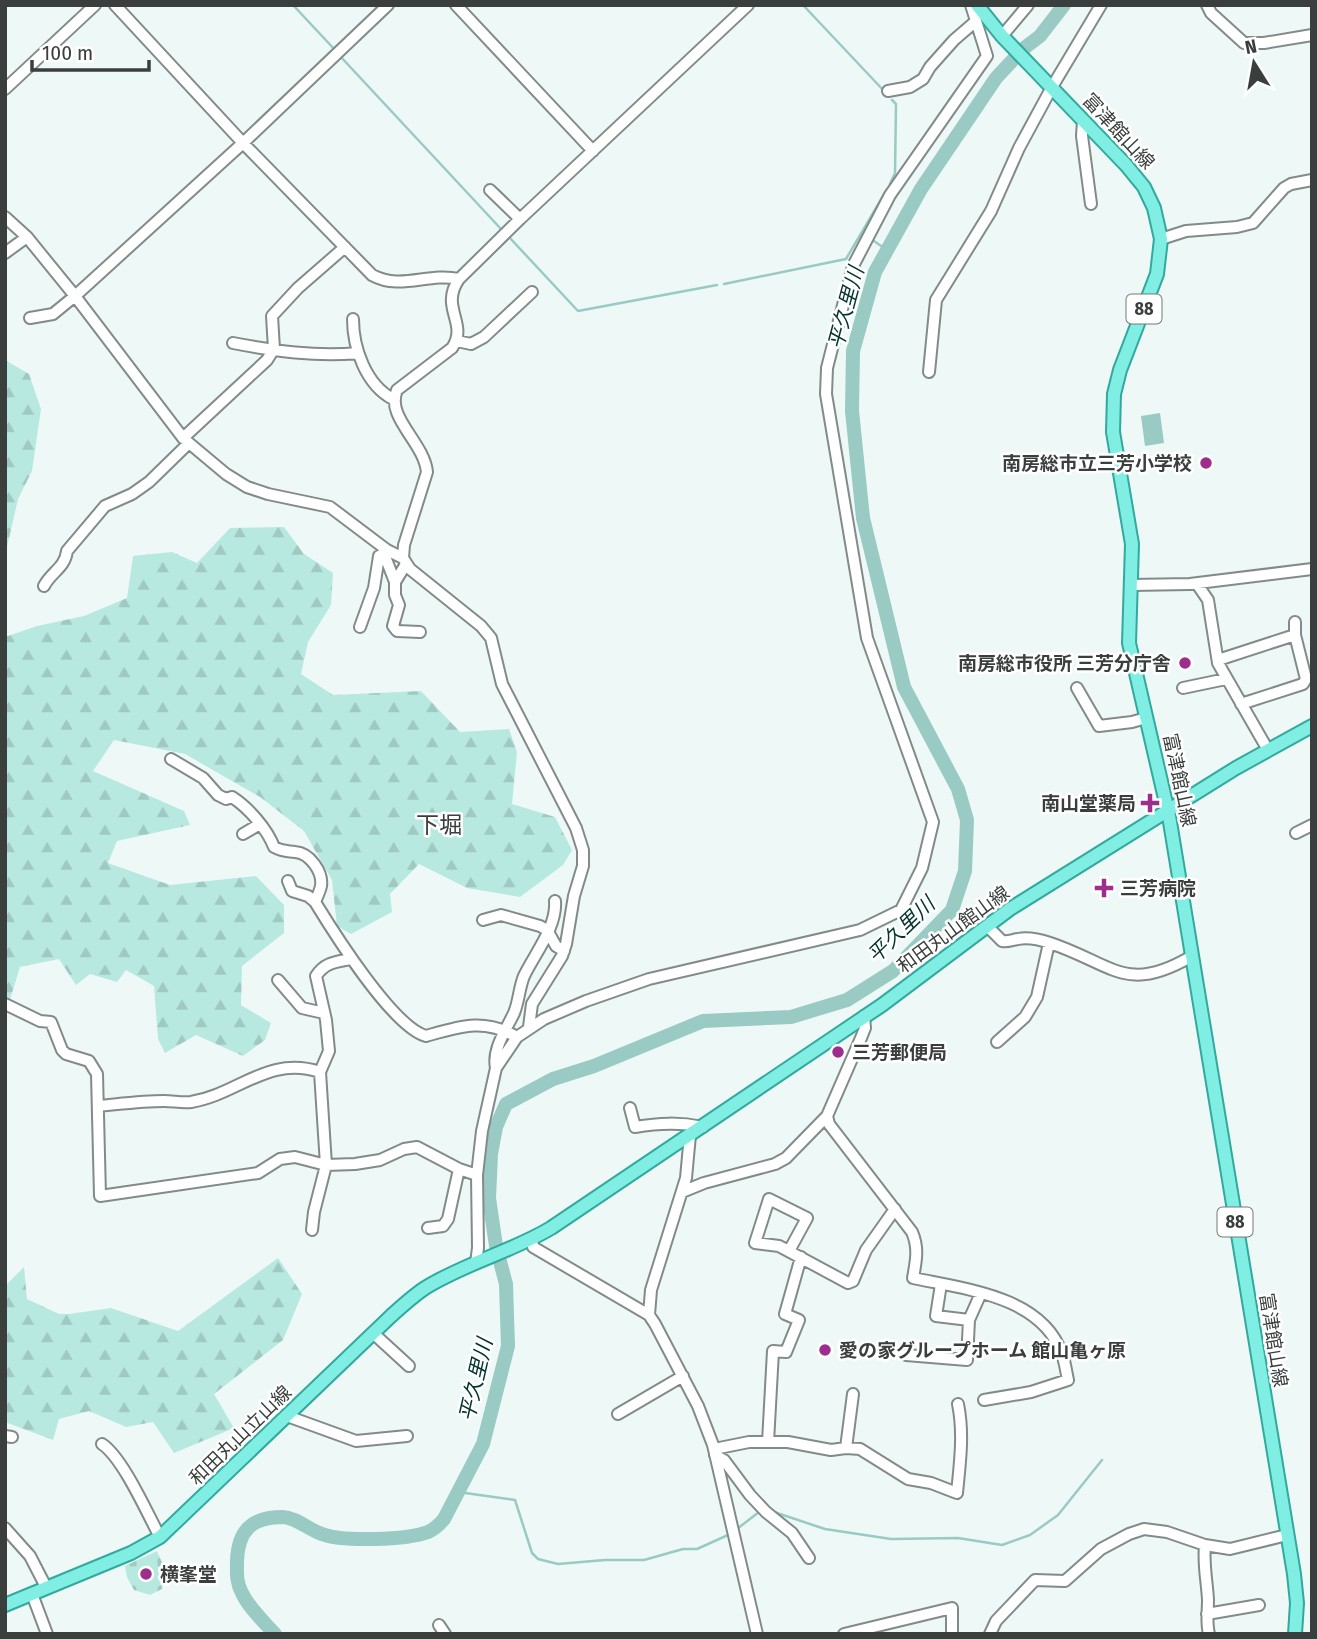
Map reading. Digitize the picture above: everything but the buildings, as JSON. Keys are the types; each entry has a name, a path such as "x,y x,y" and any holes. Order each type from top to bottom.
{"main road":[{"name":"富津館山線","path":"977,5 1004,38 1126,164 1144,187 1154,208 1161,239 1157,274 1120,370 1114,394 1113,432 1131,529 1129,643 1168,810 1287,1535 1297,1603 1295,1634"},
{"name":"和田丸山館山線","path":"479,1262 530,1240 690,1135 864,1016 1029,897 1268,750 1309,731"},
{"name":"和田丸山立山線","path":"5,1605 131,1553 160,1537 425,1288 479,1262"}],"street":[{"path":"115,5 243,143 372,275 383,282 396,284 446,276 460,279"},
{"path":"30,318 54,314 75,296 243,143 388,5"},
{"path":"456,5 593,150"},
{"path":"394,582 405,561 404,545 427,471 426,460 394,410 393,398 397,390 452,348 457,341 450,298 453,288 520,219 748,5"},
{"path":"479,1262 477,1175 482,1131 496,1069 517,1037 529,1027 586,1001 649,979 860,930 901,910 922,868 933,822 867,638 827,394 827,368 853,266 891,195 987,56 971,5"},
{"path":"1004,38 1028,5"},
{"path":"929,372 936,300 991,211 1019,148 1101,5"},
{"path":"1206,5 1211,13 1244,43 1264,43 1312,35"},
{"path":"5,89 91,6"},
{"path":"888,91 910,87 923,79 930,66 976,21"},
{"path":"1083,121 1082,136 1091,204"},
{"path":"1161,239 1186,231 1253,223 1284,188 1312,180"},
{"path":"490,190 520,219"},
{"path":"5,217 27,237 75,296 186,441 226,474 247,487 330,507 405,561 410,569 481,626 491,638 502,684 576,828 583,850 583,866 574,896 564,951 532,1004 529,1027"},
{"path":"5,253 27,237"},
{"path":"44,586 47,579 66,561 66,551 105,506 132,494 149,482 267,360 274,349 272,316 298,288 345,247"},
{"path":"457,341 471,344 484,337 532,292"},
{"path":"353,319 353,338 358,353 382,393 393,398"},
{"path":"233,343 332,356 358,353"},
{"path":"360,627 374,588 379,556 384,554 399,605 393,626 397,631 420,632"},
{"path":"1131,585 1196,584 1312,569"},
{"path":"1207,598 1219,587 1220,581"},
{"path":"1196,584 1207,598 1218,660 1226,679 1268,750"},
{"path":"1241,704 1303,684 1306,679 1295,635 1295,622"},
{"path":"1218,660 1295,635"},
{"path":"1183,688 1226,679"},
{"path":"1077,688 1099,726 1146,718"},
{"path":"171,759 204,778 218,795 239,801 267,831 274,847 286,853 295,852 307,856 315,866 321,884 315,902"},
{"path":"243,834 260,824"},
{"path":"1296,834 1312,825"},
{"path":"288,881 292,891 308,896 315,902 351,959 397,1015 419,1034 426,1036 479,1024 506,1031 517,1037"},
{"path":"496,1069 494,1058 517,1005 523,979 551,925 555,901"},
{"path":"483,920 501,915 540,926 547,930 556,946 564,951"},
{"path":"987,926 1002,941 1010,943 1018,939 1049,943 1122,974 1143,976 1174,967 1192,956"},
{"path":"997,1042 1025,1017 1037,997 1049,943"},
{"path":"312,1230 313,1212 326,1165 320,1072 329,1051 316,976 322,967 351,959"},
{"path":"278,980 302,1008 324,1013"},
{"path":"5,1004 40,1021 51,1022 62,1050 89,1061 97,1074 100,1196 258,1173 280,1159 295,1157 326,1165 355,1164 380,1160 404,1149 417,1147 459,1170 477,1175"},
{"path":"682,1192 775,1164 786,1158 827,1116 865,1028 864,1016"},
{"path":"98,1106 163,1101 188,1102 206,1098 270,1071 293,1066 320,1072"},
{"path":"630,1108 635,1127 657,1123 703,1126"},
{"path":"827,1116 829,1124 912,1232 917,1242 913,1278 1014,1302 1045,1327 1062,1353 1068,1380 1031,1392 984,1400"},
{"path":"649,1315 651,1290 686,1178 690,1135"},
{"path":"428,1228 443,1226 448,1219 459,1170"},
{"path":"789,1251 807,1218 769,1199 755,1243 779,1246 848,1283 853,1281 866,1250 895,1209"},
{"path":"530,1240 533,1247 649,1315 698,1406 715,1452 757,1634"},
{"path":"768,1442 773,1351 786,1352 799,1320 785,1314 801,1257"},
{"path":"941,1284 936,1316 969,1320"},
{"path":"906,1355 967,1360 969,1320 981,1293"},
{"path":"373,1334 409,1366"},
{"path":"618,1414 682,1376"},
{"path":"846,1448 853,1394"},
{"path":"715,1452 749,1442 788,1442 831,1450 860,1449 908,1479 931,1483 957,1493 962,1443 958,1404"},
{"path":"287,1416 356,1441 407,1437"},
{"path":"103,1444 118,1461 160,1537"},
{"path":"715,1452 758,1504 792,1533 809,1558"},
{"path":"5,1528 30,1556 46,1587"},
{"path":"990,1634 996,1621 1035,1580 1065,1581 1101,1549 1144,1529 1167,1532 1205,1545 1230,1549 1287,1535"},
{"path":"1205,1545 1203,1561 1209,1634"},
{"path":"32,1594 47,1634"},
{"path":"1207,1614 1259,1605"},
{"path":"844,1634 952,1608 952,1634"}],"green space":[{"path":"5,360 29,374 41,409 32,471 18,499 5,556"},
{"path":"284,527 304,554 333,573 331,605 308,642 301,674 333,695 421,691 460,732 509,729 517,752 512,804 555,817 572,850 563,865 520,897 467,888 419,864 390,894 392,912 351,934 337,926 332,880 304,831 260,797 185,754 114,740 93,771 184,811 190,825 117,841 108,863 170,885 256,876 284,905 284,933 242,966 241,1005 271,1023 265,1040 243,1056 196,1035 165,1053 158,1039 154,986 126,970 117,982 90,974 76,985 59,959 20,967 5,1016 5,637 37,626 84,616 127,598 133,556 172,552 197,563 230,528"},
{"path":"278,1258 302,1294 283,1340 214,1394 234,1428 174,1453 153,1422 126,1427 89,1411 59,1419 53,1440 5,1422 5,1286 24,1267 27,1299 59,1314 111,1308 178,1331"},
{"path":"157,1551 164,1567 162,1589 150,1595 134,1590 125,1566"}],"water":[{"path":"1160,413 1164,443 1145,446 1141,416"}],"waterway":[{"path":"293,5 336,51"},
{"path":"803,5 885,92"},
{"name":"平久里川","path":"275,1634 257,1615 239,1585 238,1550 248,1528 262,1520 283,1517 331,1537 391,1538 428,1532 444,1519 483,1444 508,1346 506,1284 496,1246 489,1198 491,1154 496,1127 506,1104 553,1079 594,1066 703,1021 791,1017 847,1000 893,971 952,910 965,871 967,820 958,789 904,687 863,518 852,411 853,351 875,272 921,189 996,78 1023,49 1040,36 1064,5"},
{"path":"340,56 501,229"},
{"path":"890,184 895,173 896,104 892,100"},
{"path":"724,284 846,259 886,191"},
{"path":"509,237 578,311 717,285"},
{"path":"871,239 887,250"},
{"path":"774,1512 825,1529 891,1539 958,1538 1002,1545 1030,1535 1058,1515 1102,1460"},
{"path":"458,1492 515,1500 532,1553 538,1559 558,1564 644,1560 683,1549 697,1549 728,1535"},
{"path":"737,1529 759,1512"}],"place":[{"name":"南房総市立三芳小学校","path":"1206,463"},
{"name":"南房総市役所 三芳分庁舎","path":"1185,663"},
{"name":"南山堂薬局","path":"1150,803"},
{"name":"三芳病院","path":"1104,888"},
{"name":"三芳郵便局","path":"838,1052"},
{"name":"愛の家グループホーム 館山亀ヶ原","path":"825,1350"},
{"name":"横峯堂","path":"146,1574"}],"district":[{"name":"下堀","path":"439,825"}]}
